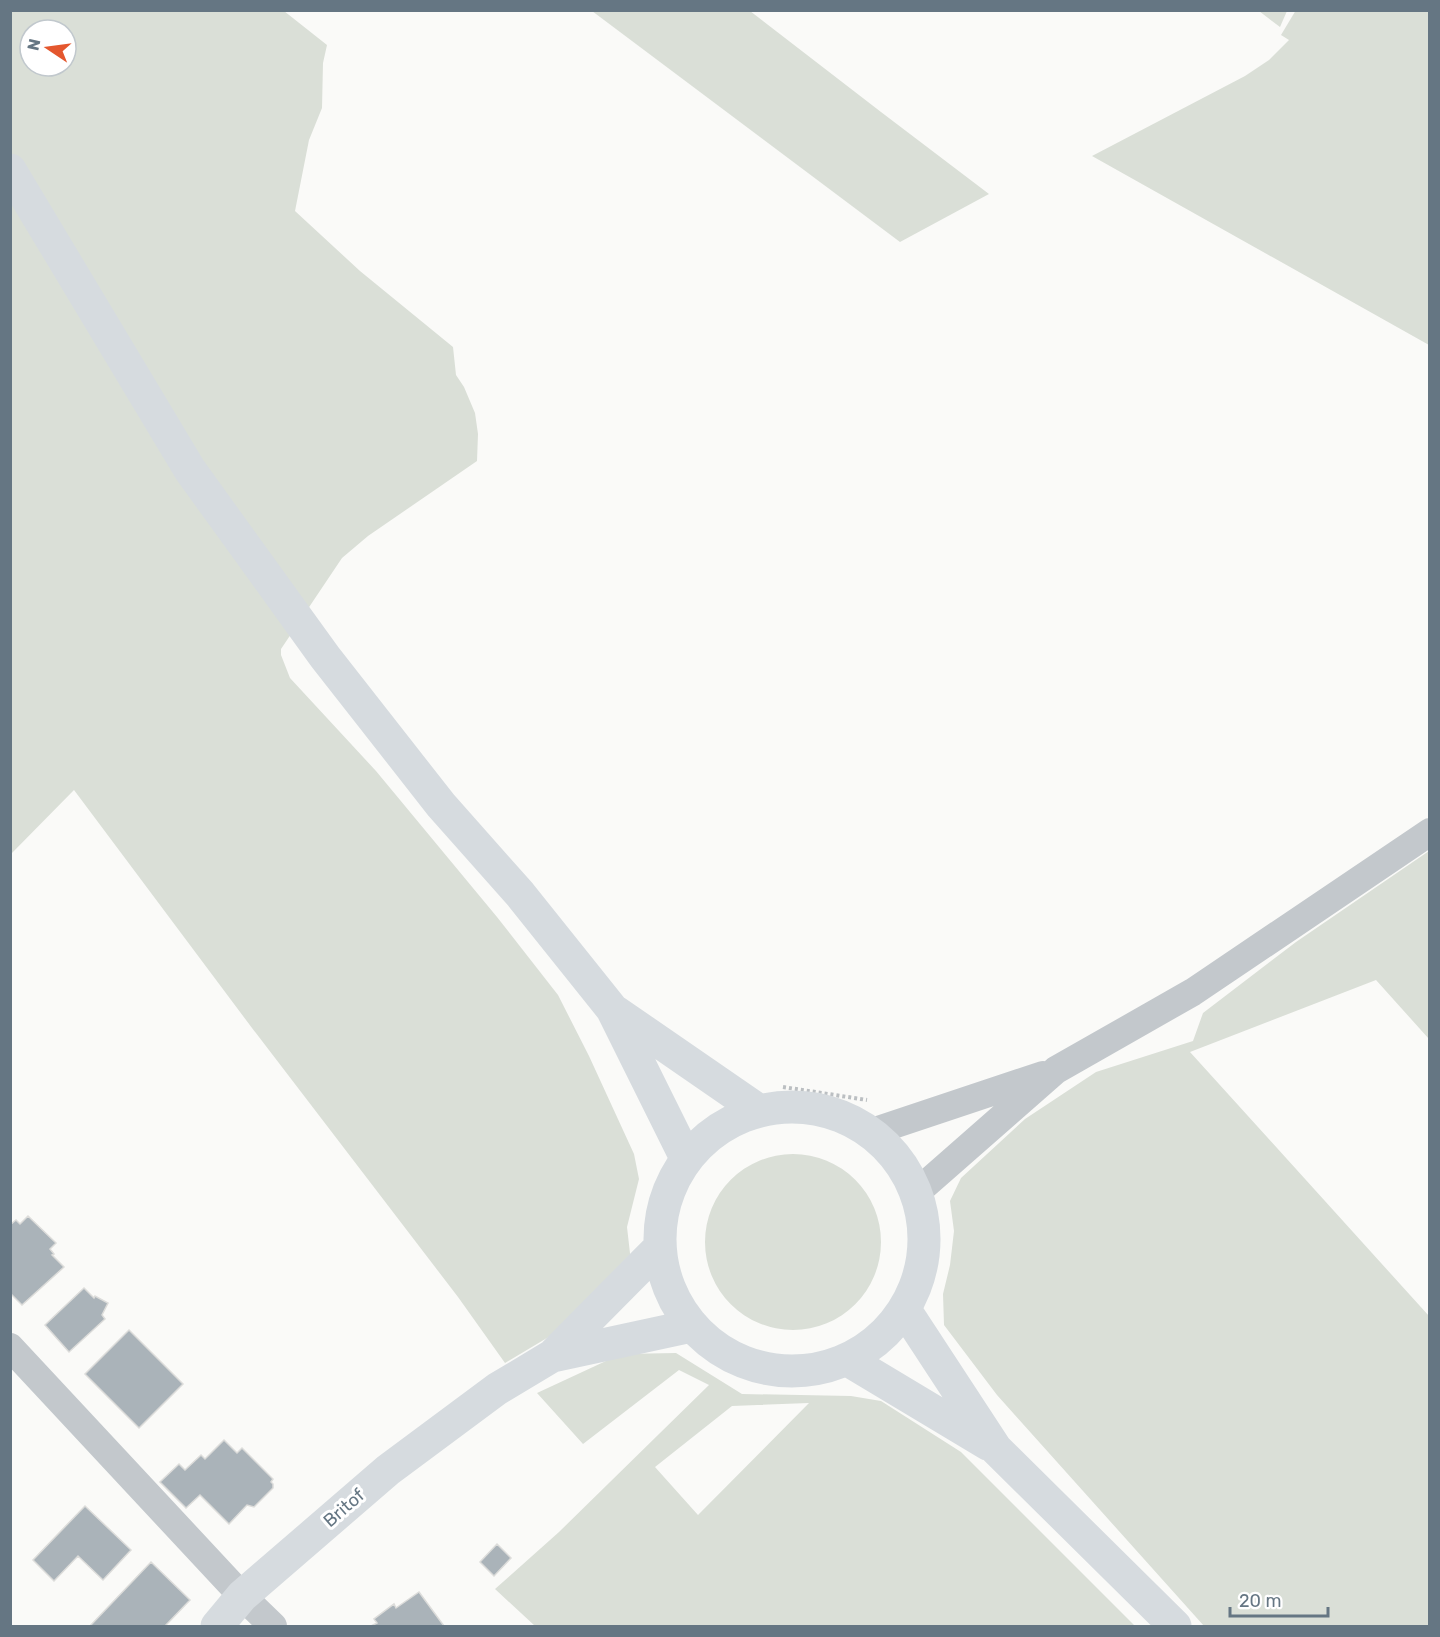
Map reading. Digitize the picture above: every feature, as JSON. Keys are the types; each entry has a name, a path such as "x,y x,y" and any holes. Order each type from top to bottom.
{"main road":[{"path":"10,170 190,470 325,657 426,787 520,894 612,1009 681,1148 657,1233 669,1289 691,1326 712,1345 736,1360 764,1369 793,1372 821,1369 848,1360 880,1339 905,1310 921,1272 925,1232 917,1192 899,1158 870,1116 846,1116 817,1107 787,1106 768,1098 612,1009"},
{"path":"681,1148 768,1098"},
{"path":"552,1356 657,1233"},
{"path":"905,1310 996,1449 1175,1626"},
{"path":"552,1356 691,1326"},
{"name":"Britof","path":"218,1626 242,1596 388,1470 497,1389 552,1356"},
{"path":"848,1360 996,1449"}],"street":[{"path":"917,1192 1056,1070 1193,992 1430,832"},
{"path":"870,1116 1056,1070"},
{"path":"10,1347 242,1596 273,1626"}],"path":[{"path":"768,1098 870,1116"},
{"path":"657,1233 666,1156 670,1143 681,1148"}],"shaded area":[{"path":"1296,10 1429,11 1429,345 1092,156 1245,76 1269,60 1289,40 1281,35"},
{"path":"11,11 284,11 327,45 323,63 322,108 309,140 295,211 360,271 453,347 456,375 475,413 478,434 477,461 368,536 342,558 281,649 281,655 290,678 376,771 497,917 558,995 634,1154 639,1179 627,1227 631,1262 562,1329 505,1363 458,1297 252,1028 74,790 11,854"},
{"path":"592,11 750,11 989,194 900,242"},
{"path":"1259,11 1287,11 1280,27"},
{"path":"1429,851 1429,1039 1376,980 1190,1052 1429,1316 1429,1626 1204,1626 997,1395 944,1325 943,1294 950,1265 954,1231 950,1201 961,1178 1025,1119 1096,1072 1193,1041 1203,1013 1296,942"},
{"path":"793,1154 827,1161 842,1169 855,1180 866,1193 874,1208 881,1242 874,1276 866,1291 855,1304 842,1315 827,1323 793,1330 759,1323 744,1315 731,1304 720,1291 712,1276 705,1242 712,1208 720,1193 731,1180 744,1169 759,1161"},
{"path":"676,1353 742,1394 851,1396 881,1401 961,1452 1135,1626 535,1626 495,1589 559,1532 709,1385 679,1370 583,1444 537,1393 621,1354","holes":["809,1403 698,1515 655,1467 732,1406"]}],"building":[{"path":"28,1216 56,1243 50,1249 54,1254 52,1255 64,1267 22,1305 10,1293 10,1225 16,1220 20,1224"},
{"path":"84,1288 94,1298 95,1296 108,1303 102,1315 105,1319 69,1352 45,1325"},
{"path":"129,1330 183,1384 139,1428 85,1374"},
{"path":"224,1440 237,1453 242,1448 273,1479 271,1482 273,1488 254,1507 247,1505 229,1524 200,1495 186,1508 160,1482 179,1464 185,1470 201,1455 205,1459"},
{"path":"85,1506 131,1550 103,1580 78,1556 54,1581 33,1560"},
{"path":"497,1544 511,1558 494,1576 480,1562"},
{"path":"151,1562 190,1600 165,1626 90,1626"},
{"path":"419,1592 444,1626 371,1626 377,1623 374,1619 394,1604 396,1608"}]}
